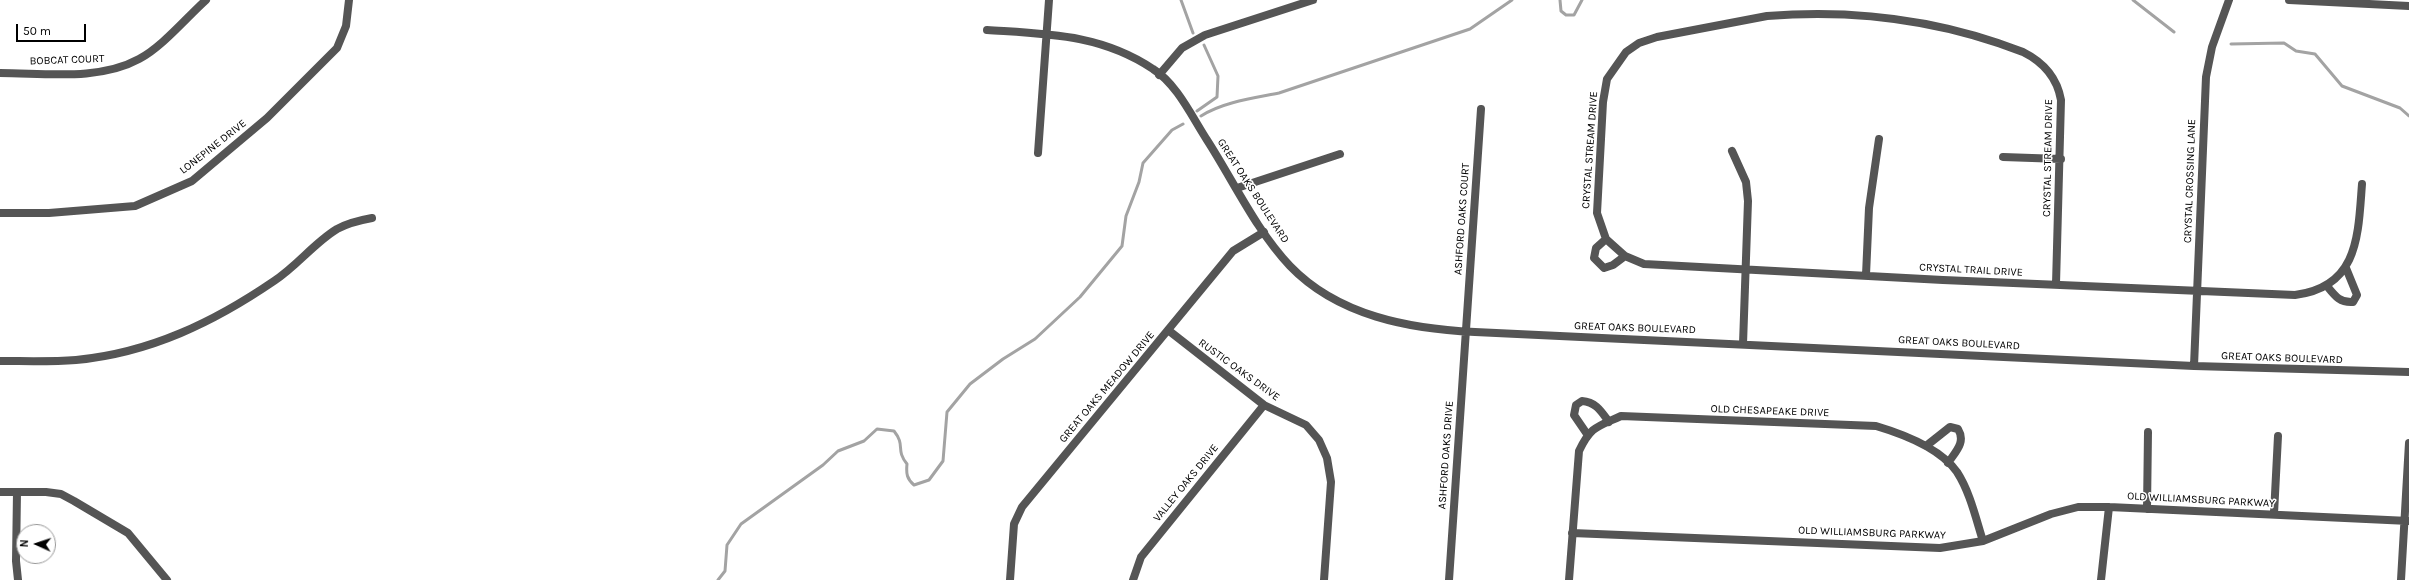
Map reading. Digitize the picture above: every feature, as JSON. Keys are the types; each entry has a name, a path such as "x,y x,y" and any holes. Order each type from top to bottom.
{"street":[{"name":"BOBCAT COURT","path":"0,73 80,73 122,67 140,59 156,47 206,0"},
{"name":"LONEPINE DRIVE","path":"0,213 49,213 135,206 192,181 267,118 337,48 346,26 349,0"},
{"path":"1038,153 1049,0"},
{"path":"1159,75 1182,48 1205,35 1313,0"},
{"name":"CRYSTAL CROSSING LANE","path":"2194,366 2206,77 2212,47 2229,0"},
{"path":"2289,0 2409,6"},
{"name":"CRYSTAL STREAM DRIVE","path":"1745,270 1644,264 1625,256 1606,239 1600,225 1596,201 1603,102 1607,79 1614,65 1626,52 1639,43 1657,37 1767,16 1831,13 1894,18 1919,22 2023,52 2043,65 2059,88 2062,112 2056,284"},
{"name":"GREAT OAKS BOULEVARD","path":"987,30 1046,34 1087,39 1104,44 1134,58 1159,75 1175,91 1264,232 1291,266 1324,293 1366,314 1408,326 1465,332 2194,366 2409,372"},
{"name":"ASHFORD OAKS COURT","path":"1465,332 1481,109"},
{"path":"1866,275 1868,208 1879,139"},
{"path":"1732,151 1747,190 1743,344"},
{"path":"1237,188 1340,154"},
{"path":"2003,157 2061,159"},
{"path":"2346,268 2357,295 2353,302 2343,302 2326,286 2346,268 2353,254 2358,236 2362,184"},
{"path":"0,361 76,360 139,349 171,338 202,325 240,304 279,278 339,228 372,218"},
{"name":"GREAT OAKS MEADOW DRIVE","path":"1010,580 1014,524 1022,507 1233,252 1264,232"},
{"path":"1606,239 1596,248 1594,258 1598,264 1604,268 1613,265 1625,256"},
{"name":"CRYSTAL TRAIL DRIVE","path":"1745,270 1866,275 1950,281 2197,289 2295,295 2316,292 2326,286"},
{"name":"RUSTIC OAKS DRIVE","path":"1168,330 1264,404 1306,425 1319,440 1327,458 1331,482 1324,580"},
{"name":"ASHFORD OAKS DRIVE","path":"1449,580 1465,332"},
{"path":"1569,580 1579,451 1587,434 1574,415 1576,405 1582,401 1591,402 1597,406 1609,422"},
{"name":"VALLEY OAKS DRIVE","path":"1133,580 1141,557 1264,404"},
{"name":"OLD CHESAPEAKE DRIVE","path":"1587,434 1621,416 1876,426 1918,440 1948,463 1964,484 1983,541"},
{"path":"1926,446 1950,427 1958,429 1962,436 1961,443 1948,463"},
{"path":"2147,509 2148,432"},
{"path":"2274,514 2278,436"},
{"path":"2401,580 2407,520 2409,443"},
{"path":"0,492 61,494 89,508 128,534 167,580"},
{"path":"18,492 16,561 18,580"},
{"name":"OLD WILLIAMSBURG PARKWAY","path":"1572,533 1940,548 1983,541 2051,514 2078,507 2109,507 2407,520"},
{"path":"2101,580 2109,507"}],"waterway":[{"path":"1181,0 1193,33"},
{"path":"1201,116 1219,107 1279,93 1470,29 1512,0"},
{"path":"1560,0 1561,11 1566,15 1574,15 1582,0"},
{"path":"2133,0 2174,32"},
{"path":"2231,44 2284,43 2296,51 2315,54 2342,86 2400,108 2409,116"},
{"path":"1197,111 1217,97 1218,76 1204,45"},
{"path":"718,580 725,571 727,545 741,524 823,465 838,451 864,441 877,429 894,431 898,436 903,459 907,464 908,476 914,485 929,480 943,461 947,412 970,384 1003,359 1035,339 1080,297 1122,246 1126,216 1139,182 1143,163 1172,130 1183,124"}]}
